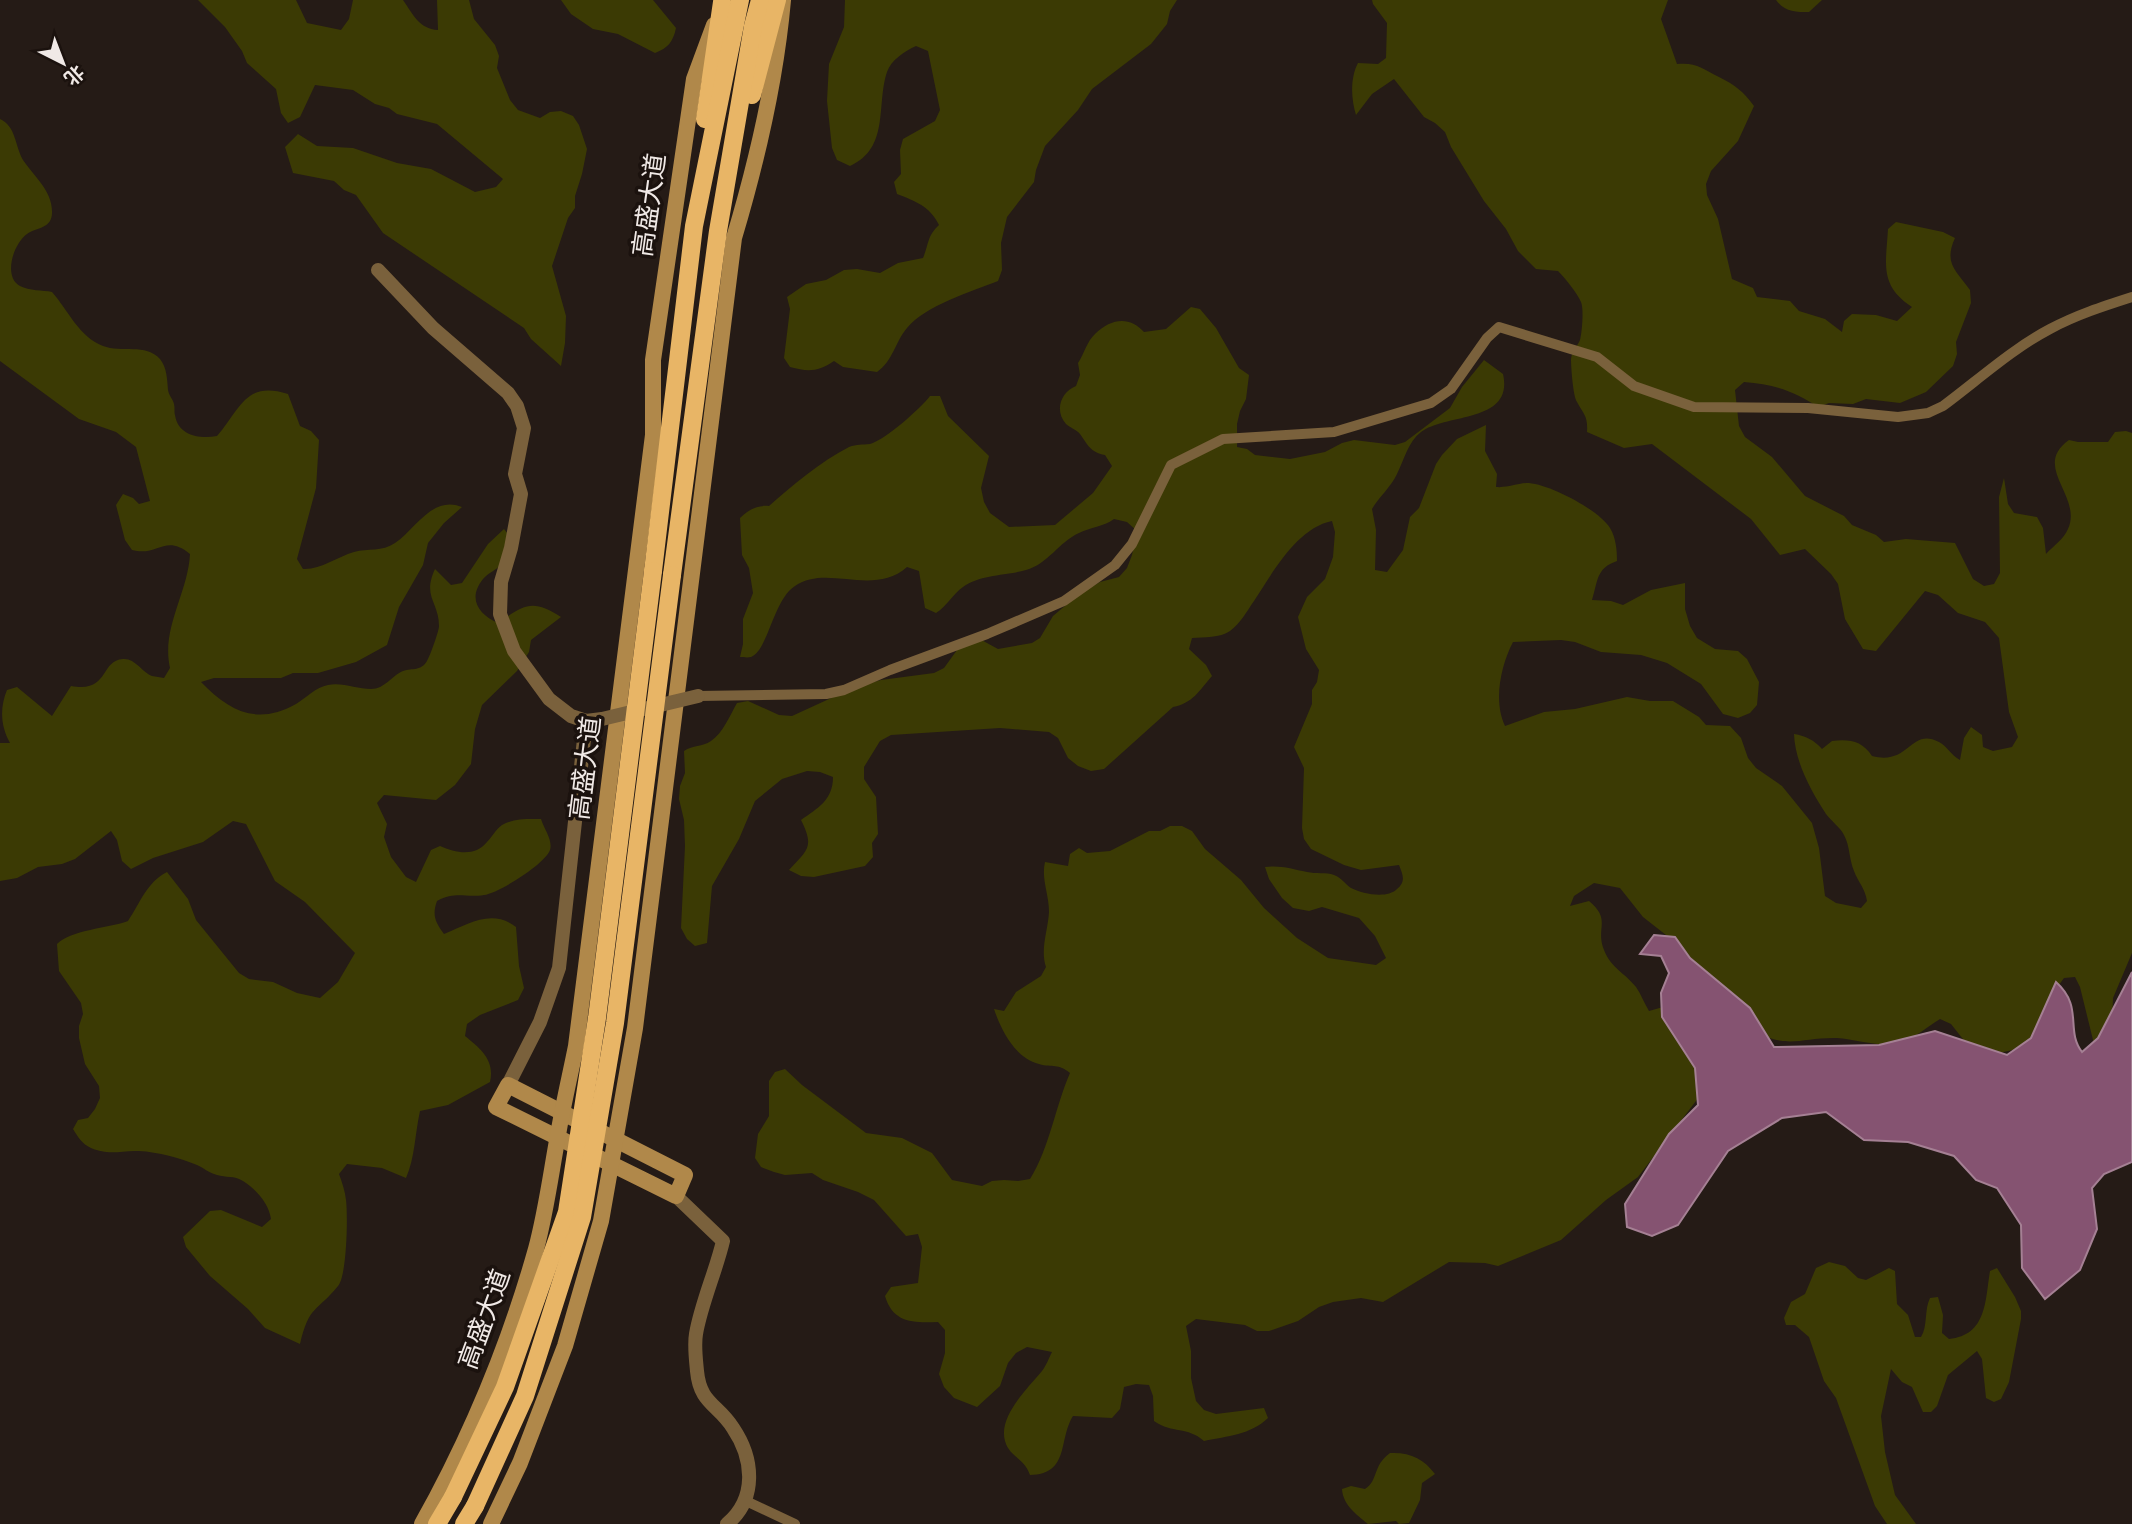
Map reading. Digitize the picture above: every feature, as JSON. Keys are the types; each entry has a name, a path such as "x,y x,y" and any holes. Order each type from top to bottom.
{"highway":[{"path":"464,1524 475,1506 525,1396 582,1217 615,1023 718,231 753,26 760,0"},
{"path":"718,231 777,0"},
{"name":"高盛大道","path":"437,1524 453,1497 505,1387 567,1212 597,1018 653,571 708,87 728,1"}],"main road":[{"path":"491,1524 520,1463 565,1346 601,1221 635,1028 734,238 752,177 780,31 783,0"},
{"name":"高盛大道","path":"422,1524 482,1401 521,1297 539,1236 576,1046 653,435 655,346 694,79 728,1"},
{"path":"508,1085 615,1140 685,1175 676,1196 496,1107 508,1085"}],"street":[{"path":"378,270 433,328 508,393 517,406 524,428 515,474 521,494 511,548 501,582 500,614 514,651 549,699 571,716 586,721 698,696 826,694 844,690 988,634 1064,601 1115,565 1132,544 1171,465 1223,439 1334,432 1431,403 1451,389 1487,338 1499,327 1597,357 1634,386 1694,407 1808,408 1898,417 1928,413 2051,328 2094,309 2132,297"},
{"path":"508,1085 540,1022 559,968 586,721"},
{"path":"676,1196 723,1241 696,1335 697,1373 701,1394 733,1426 744,1449 751,1476 746,1501 727,1524"},
{"path":"746,1501 796,1524"}],"shaded area":[{"path":"198,0 296,0 307,23 341,30 349,19 353,0 403,0 421,24 438,30 437,0 469,0 474,19 495,45 499,56 497,68 510,100 518,110 540,118 550,112 561,111 573,116 587,149 575,196 575,208 568,218 552,266 566,316 561,366 531,339 524,328 383,233 356,195 344,190 334,181 293,173 285,147 298,134 317,146 353,148 397,163 431,169 475,192 496,187 503,179 437,124 397,114 353,90 315,85 300,117 288,123 281,113 276,89 247,63 225,27"},
{"path":"561,0 653,0 676,28 675,33 669,44 655,53 618,34 593,29 571,14"},
{"path":"845,0 1177,0 1170,11 1167,24 1151,44 1092,89 1078,110 1045,146 1034,182 1007,217 1001,243 1002,270 998,281 950,300 915,320 903,333 887,362 877,372 843,367 834,361 818,369 802,370 790,367 784,358 790,309 787,297 806,284 826,280 844,270 880,273 898,263 923,258 930,237 939,225 927,209 897,194 894,182 901,174 900,150 903,139 935,121 940,110 928,51 916,46 895,60 887,72 879,125 871,148 863,158 850,166 837,160 832,148 827,101 829,64 844,27"},
{"path":"1372,0 1668,0 1661,19 1677,64 1694,65 1725,80 1742,92 1754,106 1738,141 1711,171 1706,184 1707,195 1718,219 1732,279 1753,288 1757,297 1790,301 1799,311 1825,319 1842,332 1844,321 1852,314 1876,315 1897,321 1912,307 1894,290 1887,273 1888,229 1896,222 1943,232 1955,238 1950,254 1951,261 1970,290 1971,303 1956,342 1957,354 1953,366 1926,392 1900,403 1866,399 1853,404 1829,403 1818,407 1783,389 1764,384 1744,382 1735,390 1739,426 1745,437 1772,457 1805,496 1844,516 1852,525 1876,535 1884,542 1906,539 1955,543 1973,579 1984,586 1994,584 2000,573 1999,497 2004,478 2008,504 2014,513 2037,517 2043,528 2046,554 2066,533 2071,517 2056,471 2055,461 2059,450 2069,440 2108,442 2115,432 2132,433 2132,953 2113,998 2112,1027 2094,1044 2075,977 2064,978 2048,1000 2045,1027 2017,1049 1999,1053 1966,1043 1951,1024 1940,1019 1911,1038 1892,1045 1837,1038 1782,1041 1772,1039 1748,1026 1680,946 1643,917 1620,888 1594,883 1574,896 1570,906 1589,901 1596,908 1600,914 1602,942 1607,956 1636,987 1649,1011 1670,1005 1694,1006 1699,1097 1638,1177 1606,1200 1561,1240 1498,1266 1449,1262 1383,1302 1361,1298 1333,1302 1319,1307 1298,1321 1269,1331 1196,1319 1186,1326 1196,1401 1204,1410 1216,1414 1264,1408 1268,1418 1246,1431 1204,1441 1192,1433 1167,1428 1154,1421 1153,1396 1149,1385 1136,1384 1124,1387 1120,1409 1112,1418 1073,1416 1057,1462 1043,1473 1030,1475 1024,1464 1007,1447 1004,1432 1010,1412 1043,1369 1052,1352 1027,1347 1016,1353 1008,1363 1000,1386 977,1407 954,1398 944,1387 939,1374 945,1353 945,1330 938,1322 905,1320 893,1312 885,1296 891,1287 918,1283 922,1247 918,1234 906,1236 874,1200 858,1192 823,1180 812,1173 785,1175 761,1167 755,1158 758,1134 769,1116 769,1081 775,1072 785,1069 866,1133 902,1138 932,1153 952,1180 982,1186 992,1181 1030,1179 1043,1154 1070,1073 1059,1067 1030,1061 1023,1056 1005,1034 994,1009 1004,1011 1016,992 1041,976 1046,967 1044,947 1049,912 1045,862 1068,866 1070,854 1079,848 1087,853 1110,851 1149,831 1160,831 1170,826 1182,826 1192,831 1205,849 1241,880 1264,908 1297,938 1328,958 1376,965 1386,958 1375,936 1359,918 1322,907 1309,911 1293,908 1269,879 1265,867 1331,874 1351,888 1375,894 1393,892 1403,881 1399,865 1361,870 1311,849 1304,839 1304,768 1294,747 1312,704 1312,690 1319,670 1306,649 1298,617 1307,597 1325,579 1333,557 1335,532 1332,521 1319,525 1297,542 1234,628 1222,635 1192,638 1189,649 1206,665 1212,676 1195,696 1186,703 1173,707 1104,769 1091,771 1078,766 1068,758 1058,738 1049,732 1000,728 891,735 880,741 864,767 864,779 876,797 878,834 872,843 873,857 865,866 814,877 801,876 789,870 807,848 808,837 801,820 827,798 833,777 807,771 782,779 755,801 739,839 712,886 707,943 695,946 681,928 685,846 684,820 679,799 685,773 684,751 715,738 737,703 748,701 779,715 792,716 853,688 881,680 934,673 944,668 965,639 976,637 998,649 1032,643 1040,638 1053,616 1079,594 1100,582 1119,577 1127,568 1137,531 1127,522 1114,519 1083,531 1034,567 970,583 936,613 925,608 919,571 907,567 894,576 880,580 808,580 787,593 757,653 751,657 740,657 743,619 753,593 749,568 742,555 740,518 746,513 756,507 769,506 838,453 884,437 911,416 930,396 940,396 948,416 989,456 981,488 990,513 1009,527 1055,525 1093,493 1112,466 1105,455 1093,450 1078,432 1066,424 1060,413 1063,397 1076,386 1080,375 1078,363 1090,340 1107,325 1120,321 1133,323 1144,332 1166,329 1191,307 1200,309 1216,328 1239,368 1249,375 1246,399 1237,424 1237,447 1247,449 1255,455 1290,459 1325,452 1354,440 1395,445 1405,442 1450,408 1462,387 1484,360 1503,374 1504,390 1498,401 1489,409 1432,426 1421,432 1413,441 1394,479 1372,509 1376,530 1375,570 1387,572 1403,550 1410,517 1419,508 1442,455 1457,439 1486,425 1485,451 1497,474 1496,487 1529,483 1549,488 1585,506 1610,528 1616,544 1617,561 1601,571 1592,600 1623,605 1651,590 1685,583 1685,609 1697,638 1715,649 1738,651 1747,659 1759,682 1757,705 1750,713 1738,718 1723,714 1701,684 1667,663 1641,655 1601,652 1575,642 1561,640 1513,642 1500,683 1501,716 1505,726 1544,712 1575,709 1627,697 1673,701 1699,717 1706,725 1730,726 1741,738 1748,758 1756,768 1782,786 1812,823 1819,848 1825,896 1836,903 1861,908 1867,901 1852,866 1844,835 1826,814 1805,776 1797,755 1794,734 1810,739 1822,749 1832,741 1855,742 1872,756 1885,758 1902,752 1915,742 1929,739 1942,744 1960,760 1964,738 1971,727 1982,735 1983,747 1993,751 2012,747 2018,737 2009,712 1999,638 1985,622 1958,613 1938,595 1925,591 1876,651 1863,649 1845,619 1838,584 1805,549 1780,555 1751,519 1652,444 1624,448 1587,432 1586,419 1573,388 1571,359 1580,340 1583,315 1581,302 1574,290 1558,271 1536,269 1518,251 1506,229 1484,201 1451,147 1445,132 1424,117 1394,79 1372,94 1356,115 1352,89 1358,63 1378,64 1386,58 1387,23"},
{"path":"1776,0 1822,0 1809,12 1799,12 1783,7"},
{"path":"0,119 9,126 20,155 46,190 52,211 50,221 44,227 27,234 14,252 11,268 15,282 28,289 52,292 81,330 95,342 110,348 148,351 160,359 177,422 185,432 204,437 217,436 245,400 262,391 274,391 288,394 300,426 311,431 319,440 316,488 297,559 303,569 322,565 354,552 390,546 433,509 451,505 462,507 444,523 428,543 423,565 399,607 387,645 356,662 318,673 293,673 281,678 214,678 201,682 222,701 244,712 269,714 296,704 324,686 339,684 376,688 403,671 422,666 430,654 439,626 430,586 435,569 451,585 462,583 488,544 504,529 512,539 501,565 478,586 477,606 485,616 498,623 528,606 543,607 561,617 531,640 529,652 517,671 482,705 475,729 471,764 455,785 436,800 384,795 377,803 387,824 384,837 391,857 406,877 416,882 431,850 440,846 459,852 477,850 502,825 511,821 541,819 551,846 540,863 500,889 484,895 455,895 437,901 435,918 444,934 471,922 489,918 507,921 516,927 524,988 518,1000 480,1015 467,1024 465,1036 489,1061 490,1082 448,1105 420,1111 406,1178 382,1168 347,1164 339,1174 347,1208 341,1280 310,1315 300,1344 265,1328 248,1309 210,1276 186,1247 183,1237 210,1211 221,1210 262,1227 271,1219 270,1213 253,1188 240,1179 220,1176 169,1156 91,1148 73,1129 78,1120 88,1118 95,1109 100,1098 99,1086 85,1064 79,1038 83,1014 81,1003 59,971 57,944 81,932 128,921 149,887 167,872 188,899 196,920 239,973 249,979 273,982 297,993 320,998 338,982 355,953 305,902 275,881 246,824 233,821 203,842 153,858 131,869 122,861 117,840 111,831 75,859 62,864 38,867 17,878 0,881 0,743 10,743 2,716 7,690 17,687 52,716 71,686 92,685 115,661 127,659 152,676 164,678 170,668 169,639 185,583 190,554 174,545 149,551 132,550 125,540 116,505 123,494 139,504 150,501 136,447 116,432 79,419 0,361"},
{"path":"1654,935 1675,937 1690,958 1750,1008 1774,1047 1879,1045 1935,1031 2007,1055 2031,1038 2056,982 2069,1000 2077,1044 2082,1052 2098,1038 2132,972 2132,1162 2104,1174 2092,1188 2097,1229 2080,1270 2045,1299 2022,1268 2021,1225 1997,1188 1976,1180 1954,1156 1908,1142 1864,1140 1826,1112 1782,1118 1728,1151 1678,1225 1652,1236 1627,1227 1625,1204 1669,1134 1698,1105 1695,1068 1662,1017 1661,993 1669,973 1661,956 1640,954"},
{"path":"1829,1262 1845,1266 1858,1278 1866,1280 1889,1268 1895,1271 1897,1304 1908,1315 1915,1337 1921,1337 1923,1333 1930,1298 1938,1297 1943,1315 1942,1333 1949,1339 1971,1331 1982,1315 1990,1271 1997,1268 2021,1311 2009,1382 2001,1399 1994,1402 1986,1398 1982,1359 1977,1351 1948,1375 1937,1406 1931,1412 1923,1412 1912,1387 1902,1382 1891,1369 1881,1416 1885,1452 1895,1495 1916,1524 1887,1524 1875,1506 1836,1398 1824,1381 1809,1337 1795,1325 1786,1325 1784,1318 1791,1302 1805,1294 1816,1268"},
{"path":"1390,1453 1416,1457 1435,1474 1422,1483 1420,1500 1409,1523 1399,1524 1396,1521 1368,1524 1348,1504 1342,1489 1351,1486 1365,1489 1380,1463"}]}
